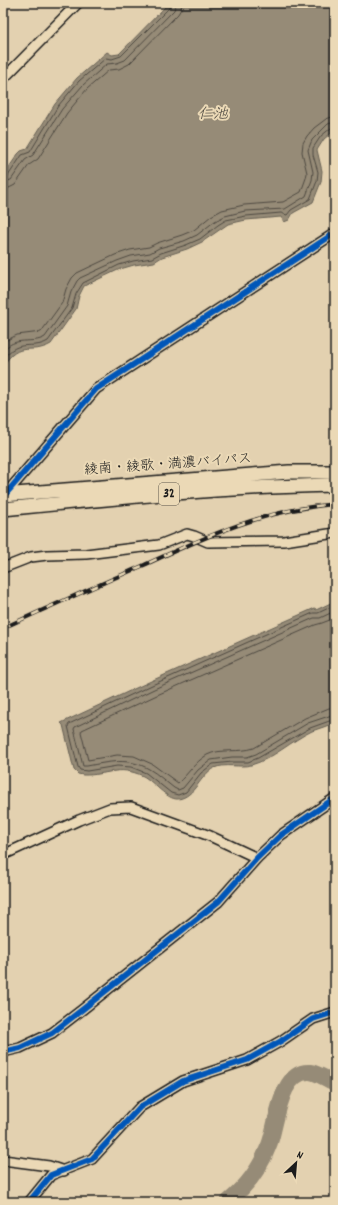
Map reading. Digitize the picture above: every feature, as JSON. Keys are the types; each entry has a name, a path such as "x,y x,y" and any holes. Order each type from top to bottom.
{"highway":[{"name":"綾南・綾歌・満濃バイパス","path":"4,495 289,472 335,472"},
{"name":"綾南・綾歌・満濃バイパス","path":"3,508 155,495 287,486 335,485"}],"street":[{"path":"3,79 78,3"},
{"path":"4,495 96,389 335,233"},
{"path":"3,568 32,557 47,554 86,554 159,545 187,534 208,542 284,541 335,533"},
{"path":"3,1052 20,1048 52,1033 218,902 257,858 281,835 335,798"},
{"path":"3,855 79,820 110,808 131,807 210,836 257,858"},
{"path":"28,1202 51,1175 92,1159 140,1106 183,1082 247,1060 281,1041 313,1019 335,1012"},
{"path":"3,1160 49,1166 64,1171"}],"water":[{"name":"仁池","path":"169,3 335,3 335,130 324,139 317,150 322,171 321,182 313,202 293,213 289,220 284,222 281,217 246,220 228,224 202,242 187,249 162,257 154,262 120,269 84,286 79,296 76,309 51,344 37,349 20,350 9,358 3,366 3,176 18,154 27,149 55,104 77,78 107,52 112,55 119,54"},
{"path":"335,601 335,722 304,735 267,759 247,766 223,766 214,768 209,771 189,794 178,799 169,797 147,778 134,773 119,771 83,775 78,774 74,770 63,725 61,723 151,681 315,608 316,610"}],"waterway":[{"path":"228,1202 247,1183 262,1161 272,1136 281,1101 292,1080 300,1074 310,1072 320,1075 335,1083"}],"railway":[{"path":"3,628 189,544 236,526 283,512 335,504"}],"cycle path":[{"path":"3,497 96,389 335,233"},
{"path":"3,1052 20,1048 52,1033 218,902 257,858 281,835 335,798"},
{"path":"29,1202 51,1175 92,1159 140,1107 183,1081 247,1060 281,1041 313,1019 335,1012"}]}
